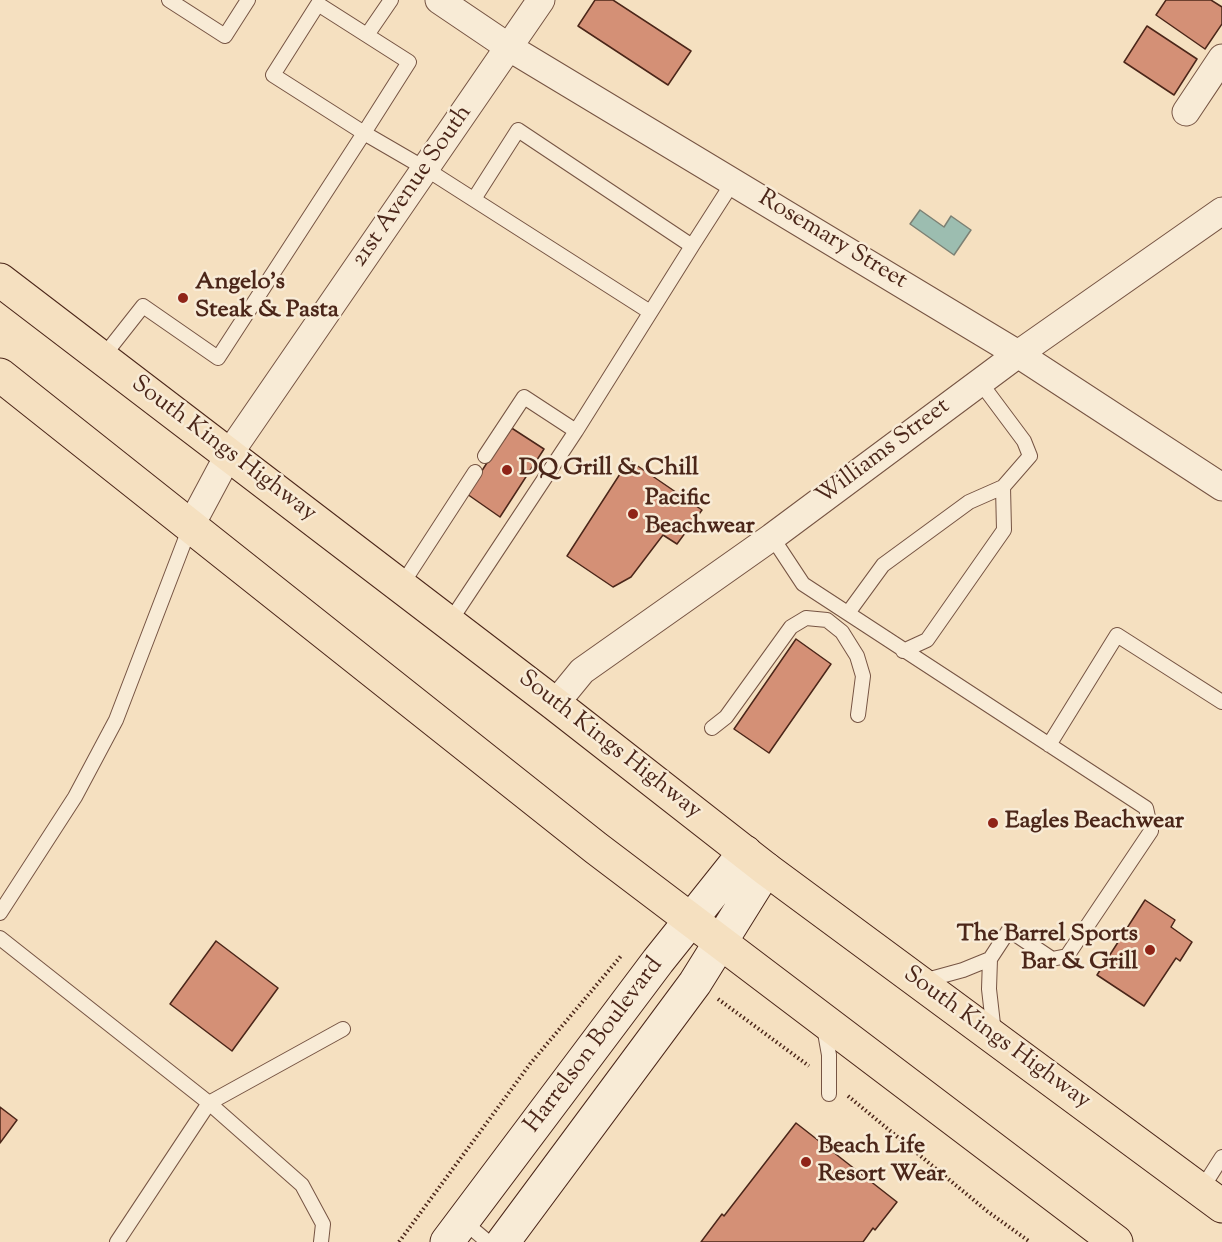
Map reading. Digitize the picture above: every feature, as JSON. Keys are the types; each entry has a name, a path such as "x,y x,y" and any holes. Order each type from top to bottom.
{"main road":[{"name":"South Kings Highway","path":"0,280 449,622 755,861 1212,1198"},
{"path":"0,375 588,841 1116,1242"},
{"name":"Harrelson Boulevard","path":"455,1232 691,919 755,861"},
{"name":"Harrelson Boulevard","path":"503,1242 695,984 721,942 755,861"}],"street":[{"name":"Rosemary Street","path":"439,0 510,48 1018,354 1222,487"},
{"name":"21st Avenue South","path":"190,527 229,454 541,0"},
{"path":"1186,112 1222,58"},
{"name":"Williams Street","path":"555,704 582,671 772,537 1018,354 1222,211"}],"lane":[{"path":"169,0 225,36 248,0"},
{"path":"367,35 391,0"},
{"path":"102,358 143,306 218,358 364,133 409,62 318,4 273,75 364,133 474,199 650,312"},
{"path":"474,199 519,130 692,246"},
{"path":"449,622 576,431 733,182"},
{"path":"848,613 883,565 969,502 1003,486 1030,456 1024,441 980,382"},
{"path":"485,456 524,397 576,431"},
{"path":"401,586 475,472"},
{"path":"903,651 927,640 1004,530 1003,486"},
{"path":"0,913 75,797 116,720 190,527"},
{"path":"772,537 803,584 1146,808 1151,831 1067,956 1052,959 1009,930 990,959 989,989 995,1038"},
{"path":"712,728 726,717 791,627 806,618 827,620 842,632 857,656 863,676 858,715"},
{"path":"1049,745 1117,635 1222,702"},
{"path":"0,938 210,1103 302,1185 323,1224 321,1242"},
{"path":"918,982 963,970 990,959"},
{"path":"821,1019 829,1055 829,1094"},
{"path":"117,1242 210,1103 343,1029"},
{"path":"1212,1198 1222,1157"},
{"path":"455,1232 488,1242"}],"path":[{"path":"399,1242 530,1064"},
{"path":"848,1095 987,1211 1030,1242"}],"shaded area":[{"path":"920,210 944,227 951,216 971,230 954,255 910,224"}],"building":[{"path":"595,0 613,0 691,51 668,85 578,26"},
{"path":"1166,0 1211,0 1222,7 1222,24 1205,49 1156,15"},
{"path":"1147,26 1197,59 1174,95 1124,62"},
{"path":"510,427 544,449 500,517 467,494"},
{"path":"629,460 702,510 677,544 663,535 631,577 613,587 567,556"},
{"path":"796,639 831,664 769,753 734,729"},
{"name":"The Barrel Sports Bar & Grill","path":"1145,900 1175,920 1171,927 1192,942 1180,961 1176,958 1144,1006 1097,975"},
{"path":"216,941 278,988 232,1051 170,1004"},
{"path":"0,1107 17,1120 0,1143"},
{"name":"Beach Life Resort Wear","path":"796,1123 897,1202 875,1230 873,1228 863,1242 701,1242 722,1214 724,1216"}],"place":[{"name":"Angelo's Steak & Pasta","path":"183,298"},
{"name":"DQ Grill & Chill","path":"507,470"},
{"name":"Pacific Beachwear","path":"633,514"},
{"name":"Eagles Beachwear","path":"993,823"},
{"name":"The Barrel Sports Bar & Grill","path":"1150,950"},
{"name":"Beach Life Resort Wear","path":"806,1162"}]}
